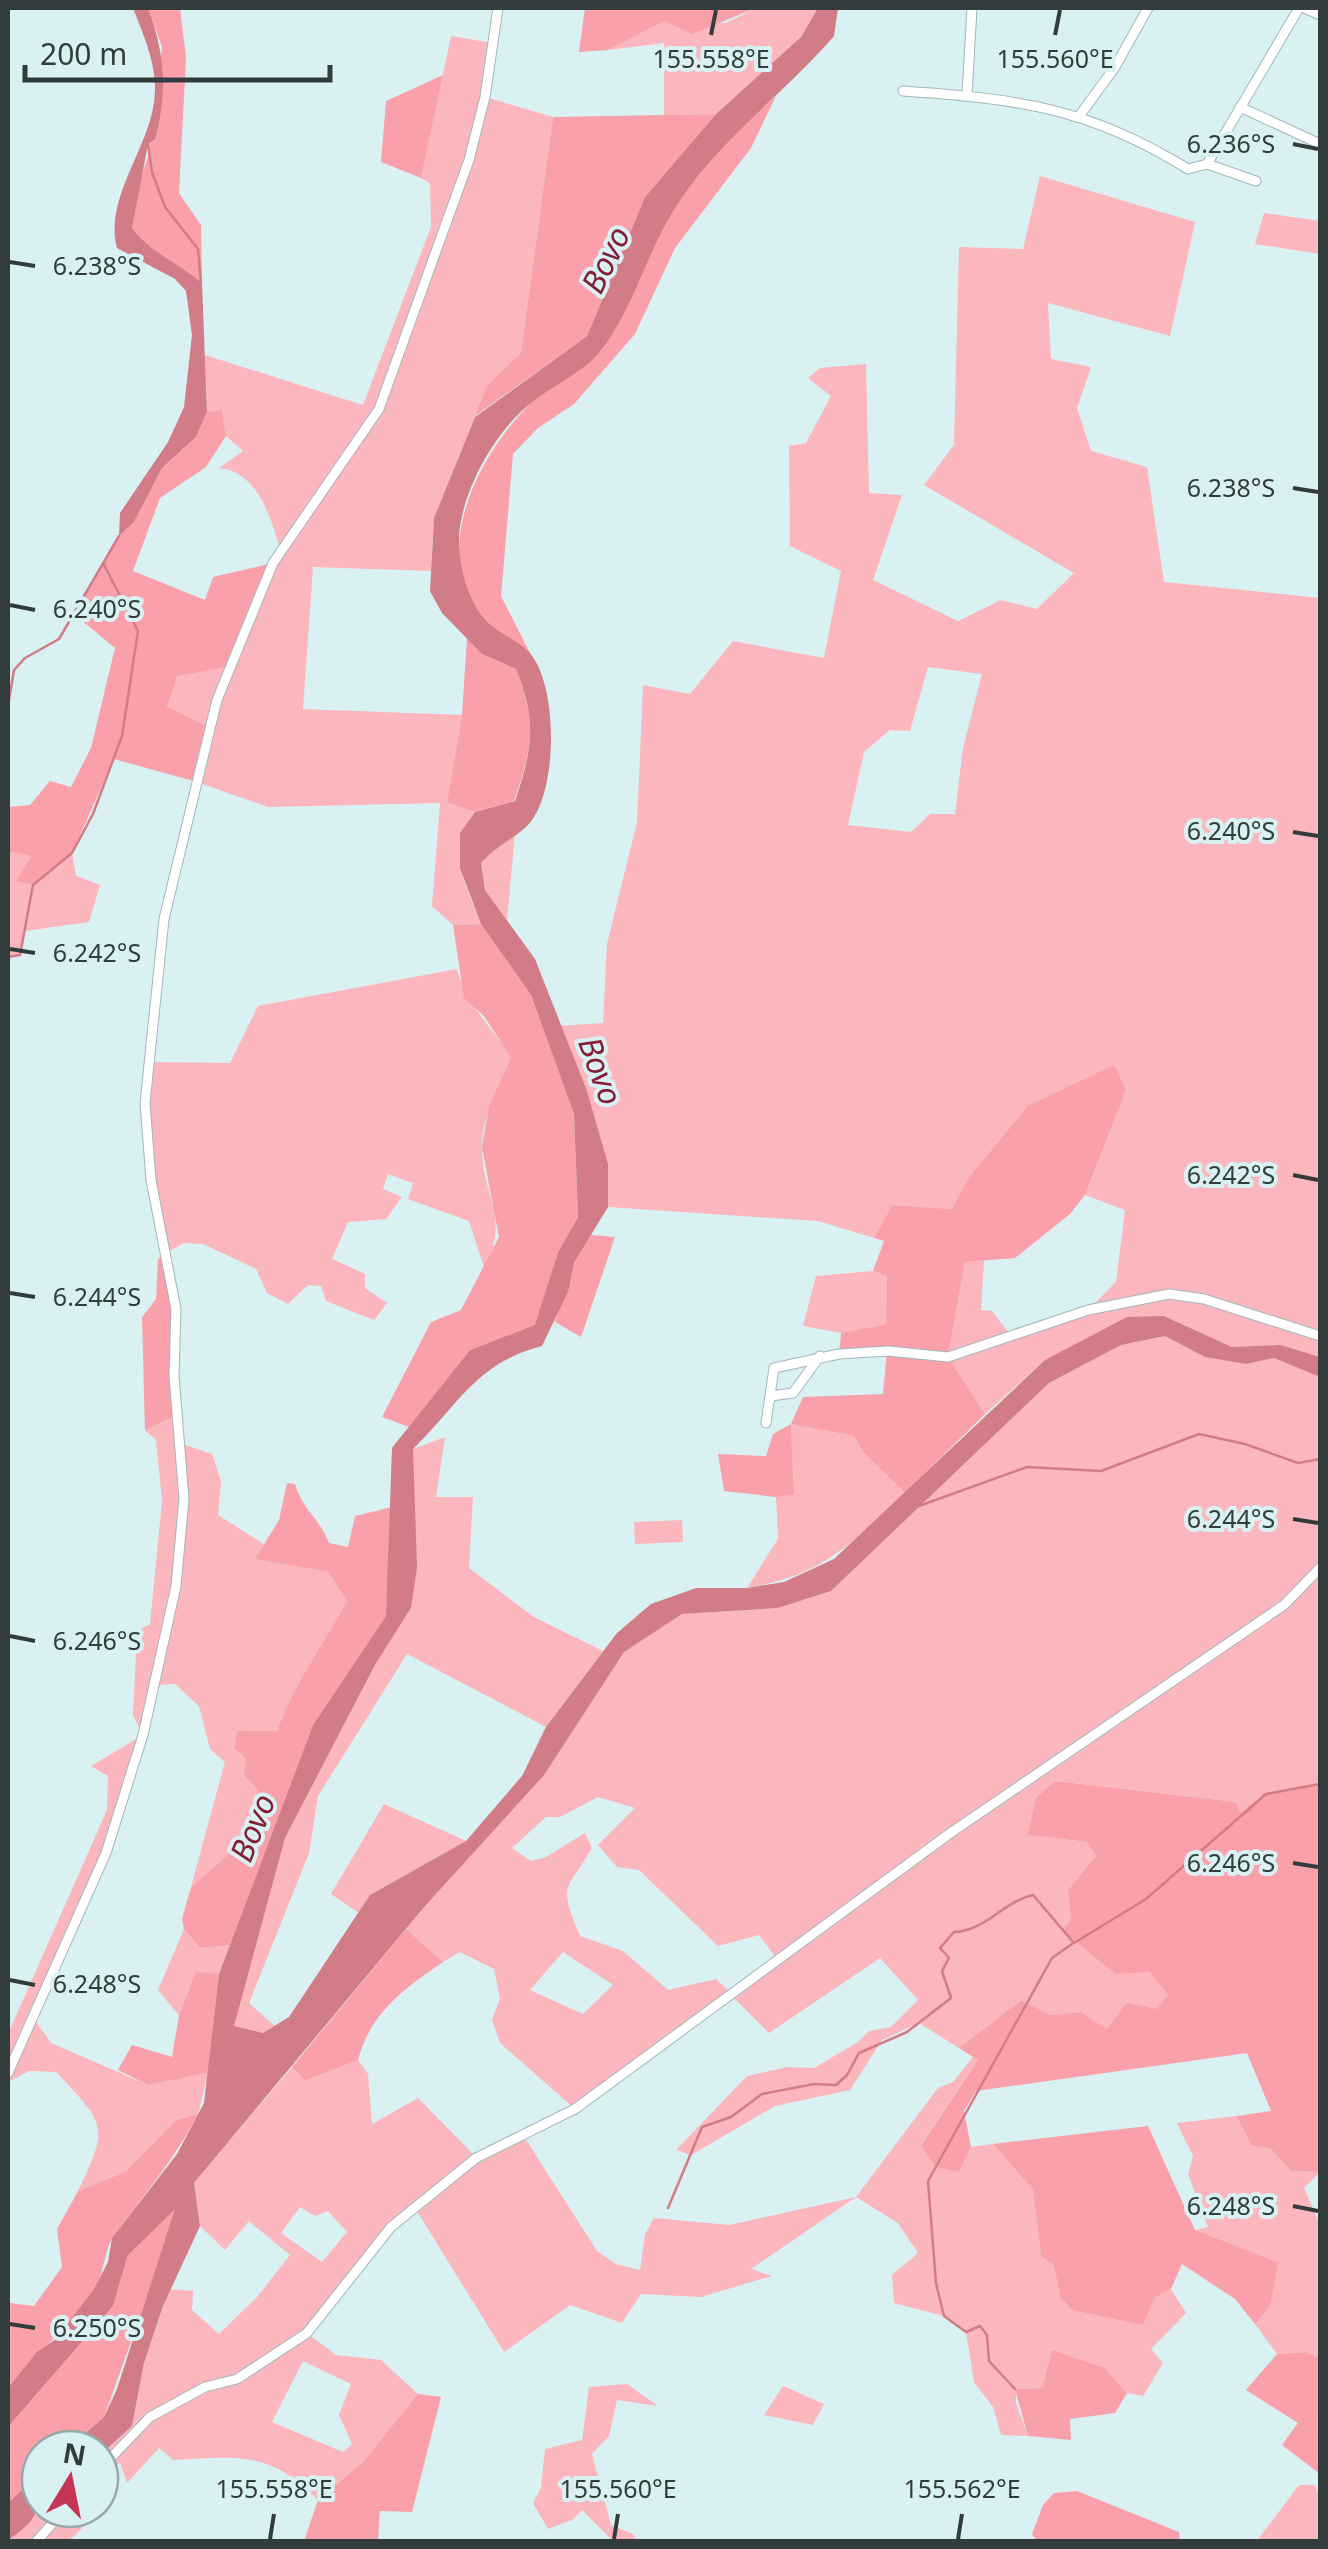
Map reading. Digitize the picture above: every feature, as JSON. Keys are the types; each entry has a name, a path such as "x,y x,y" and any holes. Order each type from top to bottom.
{"street":[{"path":"8,2074 106,1853 143,1735 176,1586 184,1499 175,1416 176,1309 151,1180 145,1103 164,919 172,885 216,700 273,563 379,409 469,160 485,97 498,8"},
{"path":"967,95 972,8"},
{"path":"1080,115 1116,66 1148,8"},
{"path":"1208,164 1302,8 1320,15"},
{"path":"903,91 1030,102 1080,115 1140,139 1188,169 1208,164 1256,181"},
{"path":"1240,107 1320,144"},
{"path":"766,1423 774,1368 820,1356 888,1351 948,1357 1088,1310 1169,1294 1204,1299 1320,1336"},
{"path":"771,1396 793,1393 820,1356"},
{"path":"120,2448 150,2417 205,2387 237,2379 307,2333 391,2227 476,2158 575,2109 949,1834 1284,1605 1320,1568"}],"shaded area":[{"path":"133,8 148,8 161,57 163,89 155,139 148,144 132,228 147,244 202,283 207,412 196,437 162,468 134,522 119,536 120,513 168,442 184,407 192,335 186,291 175,279 117,248 117,209 147,131 155,91 151,59"},
{"path":"148,8 180,8 186,58 179,193 201,225 202,283 147,244 132,228 138,185 148,157 162,47"},
{"path":"585,8 756,8 692,34 665,21 608,50 579,52"},
{"path":"756,8 818,8 801,37 716,114 664,115 664,43 608,50 665,21 726,23"},
{"path":"818,8 838,8 834,36 714,157 679,202 606,344 510,423 479,470 465,504 459,548 469,592 492,626 529,652 539,668 550,713 549,765 538,810 528,825 481,863 485,890 535,959 587,1091 608,1164 608,1207 574,1263 568,1292 542,1346 519,1353 484,1374 413,1449 417,1567 411,1608 375,1665 285,1838 234,2026 263,2033 289,2017 370,1895 466,1841 522,1776 546,1727 617,1633 651,1604 696,1588 747,1588 784,1582 834,1559 1045,1360 1127,1317 1164,1316 1232,1347 1281,1345 1320,1357 1320,1377 1274,1358 1246,1364 1205,1357 1165,1336 1121,1345 1049,1383 831,1591 778,1608 682,1614 624,1652 544,1775 425,1906 194,2183 200,2226 163,2306 144,2363 132,2426 120,2437 120,2429 90,2429 104,2417 117,2389 175,2209 128,2255 113,2306 8,2427 8,2388 37,2352 56,2339 94,2289 108,2262 112,2238 177,2154 204,2103 219,1974 313,1725 386,1616 392,1448 470,1350 535,1325 558,1252 578,1217 574,1114 531,995 481,924 460,868 460,833 475,812 515,801 529,750 527,704 516,669 482,654 442,613 430,591 434,518 475,417 587,336 645,197 716,114 801,37"},
{"path":"451,36 493,43 485,97 553,117 521,353 487,387 434,518 431,571 313,567 303,709 462,715 447,802 475,812 461,840 460,854 464,881 481,924 453,925 432,906 440,803 268,807 197,782 167,707 177,675 231,666 280,549 267,510 253,487 243,477 219,468 243,451 226,436 222,411 207,412 205,355 363,405 431,227 430,183 421,178"},
{"path":"443,75 421,178 381,162 386,101"},
{"path":"776,96 751,148 675,248 635,334 574,404 538,428 513,454 501,596 530,653 487,622 469,596 460,568 460,538 477,479 492,451 529,405 606,344 655,241 680,200 724,145"},
{"path":"716,114 645,197 587,336 475,416 487,386 521,353 553,117"},
{"path":"1040,176 1195,222 1170,336 1048,303 1051,359 1091,367 1077,408 1091,451 1147,467 1164,582 1320,598 1320,1357 1281,1345 1232,1347 1164,1316 1045,1360 985,1414 948,1357 965,1262 984,1260 981,1310 992,1311 1012,1337 1088,1310 1116,1282 1125,1210 1085,1195 1126,1090 967,1180 952,1209 892,1205 874,1238 818,1221 608,1207 600,1136 558,1026 603,1023 607,944 637,822 643,685 690,694 733,641 824,658 841,571 790,546 789,446 806,443 831,396 808,378 820,368 866,364 869,493 902,495 873,580 958,621 1001,600 1037,609 1074,573 924,485 954,445 959,247 1023,249","holes":["928,667 982,674 963,748 955,814 930,814 911,832 848,825 864,752 890,730 910,731"]},
{"path":"1264,213 1320,221 1320,254 1255,244"},
{"path":"222,410 226,436 206,467 160,498 133,571 205,600 213,577 273,563 231,666 177,676 167,707 210,728 197,782 114,759 72,853 33,885 16,881 32,856 8,851 8,807 30,805 50,781 71,787 91,748 115,648 74,614 119,536 134,522 162,468 196,437 207,412"},
{"path":"467,638 482,654 516,669 530,720 529,750 514,801 475,812 447,802 462,715"},
{"path":"515,833 507,920 485,890 481,863 500,842"},
{"path":"8,851 32,855 33,885 72,853 76,876 100,885 89,922 25,931 20,955 8,957"},
{"path":"481,924 531,995 574,1114 578,1217 558,1252 536,1325 470,1350 409,1427 382,1417 431,1322 461,1310 499,1237 482,1147 489,1106 511,1058 484,1016 464,998 453,925"},
{"path":"457,969 473,1005 512,1058 492,1101 483,1135 483,1165 495,1220 485,1270 469,1221 408,1199 413,1183 388,1174 383,1189 402,1197 386,1219 348,1222 332,1259 365,1274 365,1288 387,1303 374,1320 326,1301 321,1286 308,1285 288,1304 267,1293 256,1269 203,1244 184,1243 166,1253 145,1103 149,1062 230,1063 258,1006"},
{"path":"1114,1065 1126,1090 1085,1195 1070,1214 1015,1258 965,1262 948,1357 985,1414 905,1493 862,1451 854,1436 791,1424 803,1397 883,1394 887,1351 839,1354 841,1333 886,1324 887,1276 873,1271 884,1241 874,1238 892,1205 952,1209 967,1180 1028,1106"},
{"path":"591,1235 615,1237 581,1337 555,1322 574,1263"},
{"path":"166,1253 176,1309 175,1416 145,1430 142,1317 156,1299 158,1259"},
{"path":"873,1271 887,1276 886,1324 841,1333 803,1326 816,1276"},
{"path":"1165,1336 1206,1357 1246,1364 1274,1358 1320,1377 1320,1784 1240,1814 1236,1802 1057,1781 1029,1835 1087,1842 1096,1856 1068,1890 1071,1920 1061,1930 1149,1972 1168,1995 1158,2009 1107,2029 1081,2012 1051,2015 1021,2000 959,2048 919,2023 882,2040 850,2090 775,2106 691,2155 676,2150 747,2076 787,2067 814,2068 869,2031 891,2027 918,2000 880,1958 769,2033 731,1995 575,2109 500,2043 492,2020 500,1998 494,1969 460,1952 443,1962 406,1929 583,1710 623,1652 682,1614 778,1608 831,1591 1049,1383 1121,1345","holes":["598,1797 635,1808 598,1845 617,1867 639,1870 718,1946 759,1935 778,1960 732,1994 716,1979 668,1990 623,1951 580,1936 567,1896 571,1881 592,1848 585,1833 546,1857 531,1861 512,1848 546,1817 560,1817","563,1952 613,1985 583,2014 530,1990"]},
{"path":"175,1416 177,1442 212,1454 221,1481 218,1515 264,1544 255,1559 328,1572 347,1601 300,1681 277,1731 237,1731 234,1748 246,1759 244,1775 257,1789 250,1835 191,1887 225,1762 210,1749 199,1706 175,1684 155,1685 142,1733 133,1715 137,1631 150,1624 162,1501 156,1440 145,1430"},
{"path":"791,1424 854,1436 862,1451 905,1493 851,1542 816,1566 747,1588 778,1539 776,1497 794,1493"},
{"path":"791,1424 794,1494 776,1497 724,1491 718,1454 766,1456 773,1434"},
{"path":"445,1437 436,1497 473,1497 469,1568 534,1617 603,1651 546,1727 407,1654 318,1796 309,1853 249,2003 275,2026 263,2033 233,2026 285,1838 375,1665 411,1608 413,1449"},
{"path":"287,1483 295,1484 329,1543 348,1547 355,1516 392,1507 386,1616 313,1725 230,1945 200,1948 184,1929 182,1919 191,1887 250,1835 257,1789 244,1775 246,1759 234,1748 237,1731 277,1731 300,1681 347,1601 328,1572 255,1559 279,1520"},
{"path":"682,1520 683,1542 635,1544 634,1522"},
{"path":"141,1736 101,1853 32,2016 51,2043 148,2085 208,2073 198,2114 176,2120 125,2172 78,2191 98,2138 93,2115 56,2072 29,2071 8,2082 8,2034 107,1810 108,1776 91,1766"},
{"path":"1056,1781 1236,1802 1240,1813 1266,1794 1320,1784 1320,2172 1291,2171 1270,2148 1252,2146 1236,2116 1271,2111 1247,2053 976,2091 964,2111 971,2147 959,2172 935,2167 921,2145 978,2060 959,2048 1021,2000 1051,2015 1081,2012 1107,2029 1126,2003 1157,2009 1168,1995 1149,1972 1116,1974 1061,1930 1071,1920 1068,1890 1096,1856 1087,1842 1028,1835 1036,1798"},
{"path":"384,1804 466,1841 370,1895 359,1913 331,1894"},
{"path":"184,1929 200,1948 230,1945 219,1974 196,1973 179,2015 158,1990"},
{"path":"406,1929 443,1962 380,2015 358,2060 306,2081 292,2067"},
{"path":"196,1972 219,1974 208,2073 148,2085 118,2070 132,2045 172,2057 179,2015"},
{"path":"973,2057 978,2060 921,2144 959,2172 971,2147 993,2144 1033,2190 1041,2256 1054,2265 1060,2297 1154,2298 1171,2289 1186,2313 1151,2349 1163,2363 1143,2396 1127,2393 1105,2368 1043,2388 1016,2389 1016,2403 1028,2436 1001,2435 993,2407 974,2382 966,2332 944,2316 894,2303 892,2275 918,2253 898,2223 856,2197 938,2088 953,2082"},
{"path":"358,2060 368,2074 372,2124 418,2098 476,2157 523,2135 597,2251 616,2264 640,2270 645,2234 654,2218 729,2225 856,2197 751,2269 772,2276 701,2297 641,2294 622,2323 570,2305 504,2352 415,2208 391,2227 307,2333 336,2355 381,2360 418,2394 363,2462 318,2500 284,2472 268,2465 235,2458 173,2460 159,2448 127,2483 120,2462 120,2437 132,2426 144,2363 169,2289 193,2291 192,2310 219,2334 257,2297 290,2255 249,2221 225,2250 200,2226 194,2183 292,2067 307,2081","holes":["300,2207 315,2216 328,2211 347,2232 322,2262 281,2233","303,2361 351,2384 339,2415 352,2444 343,2452 272,2422"]},
{"path":"198,2114 170,2161 111,2240 94,2290 8,2388 10,2303 34,2306 62,2267 57,2229 78,2191 125,2172 176,2120"},
{"path":"1236,2116 1252,2146 1270,2148 1291,2171 1320,2172 1304,2188 1320,2225 1320,2359 1307,2352 1277,2354 1255,2324 1270,2307 1214,2239 1195,2230 1208,2227 1188,2174 1193,2156 1177,2123"},
{"path":"1148,2126 1195,2230 1278,2263 1270,2307 1255,2324 1235,2299 1182,2264 1171,2289 1154,2298 1143,2325 1073,2310 1060,2297 1054,2265 1041,2256 1033,2190 993,2144"},
{"path":"175,2207 171,2230 104,2417 90,2429 20,2429 20,2492 8,2503 8,2427 113,2306 128,2255"},
{"path":"1052,2350 1105,2368 1127,2393 1115,2413 1070,2419 1071,2440 1028,2436 1015,2389 1043,2388"},
{"path":"1307,2352 1320,2359 1320,2474 1282,2445 1298,2423 1246,2390 1277,2354"},
{"path":"627,2384 658,2406 617,2400 609,2436 592,2454 611,2525 633,2534 636,2541 613,2541 582,2510 572,2520 548,2529 533,2503 541,2488 545,2449 582,2440 589,2387"},
{"path":"783,2386 824,2404 813,2425 764,2415"},
{"path":"418,2394 441,2397 412,2512 380,2511 378,2541 304,2541 318,2500 363,2462"},
{"path":"1299,2485 1315,2485 1320,2500 1320,2541 1256,2542"},
{"path":"1077,2491 1179,2532 1180,2541 1037,2541 1032,2534 1043,2505 1054,2493"},
{"path":"20,2492 22,2529 8,2540 8,2503"},
{"path":"21,2529 81,2529 69,2541 8,2542"}],"waterway":[{"path":"148,144 152,172 165,207 198,249 201,284"},
{"path":"8,706 14,670 25,658 59,639 119,536"},
{"path":"8,957 20,955 33,885 72,853 93,814 122,736 138,631 103,563"},
{"path":"916,1507 1027,1467 1101,1471 1199,1434 1245,1444 1298,1463 1320,1459"},
{"path":"668,2208 702,2127 731,2117 762,2094 814,2084 836,2085 847,2075 859,2053 907,2032 951,1998 942,1971 949,1958 940,1948 954,1932 975,1927 1033,1895 1074,1943 1146,1899 1266,1794 1320,1784"},
{"path":"8,1802 8,1822"},
{"path":"1015,2389 989,2361 987,2335 980,2326 966,2332 944,2316 936,2283 928,2181 1052,1958 1072,1944"}],"water label":[{"name":"Bovo","path":"606,260"},
{"name":"Bovo","path":"600,1071"},
{"name":"Bovo","path":"253,1828"}]}
